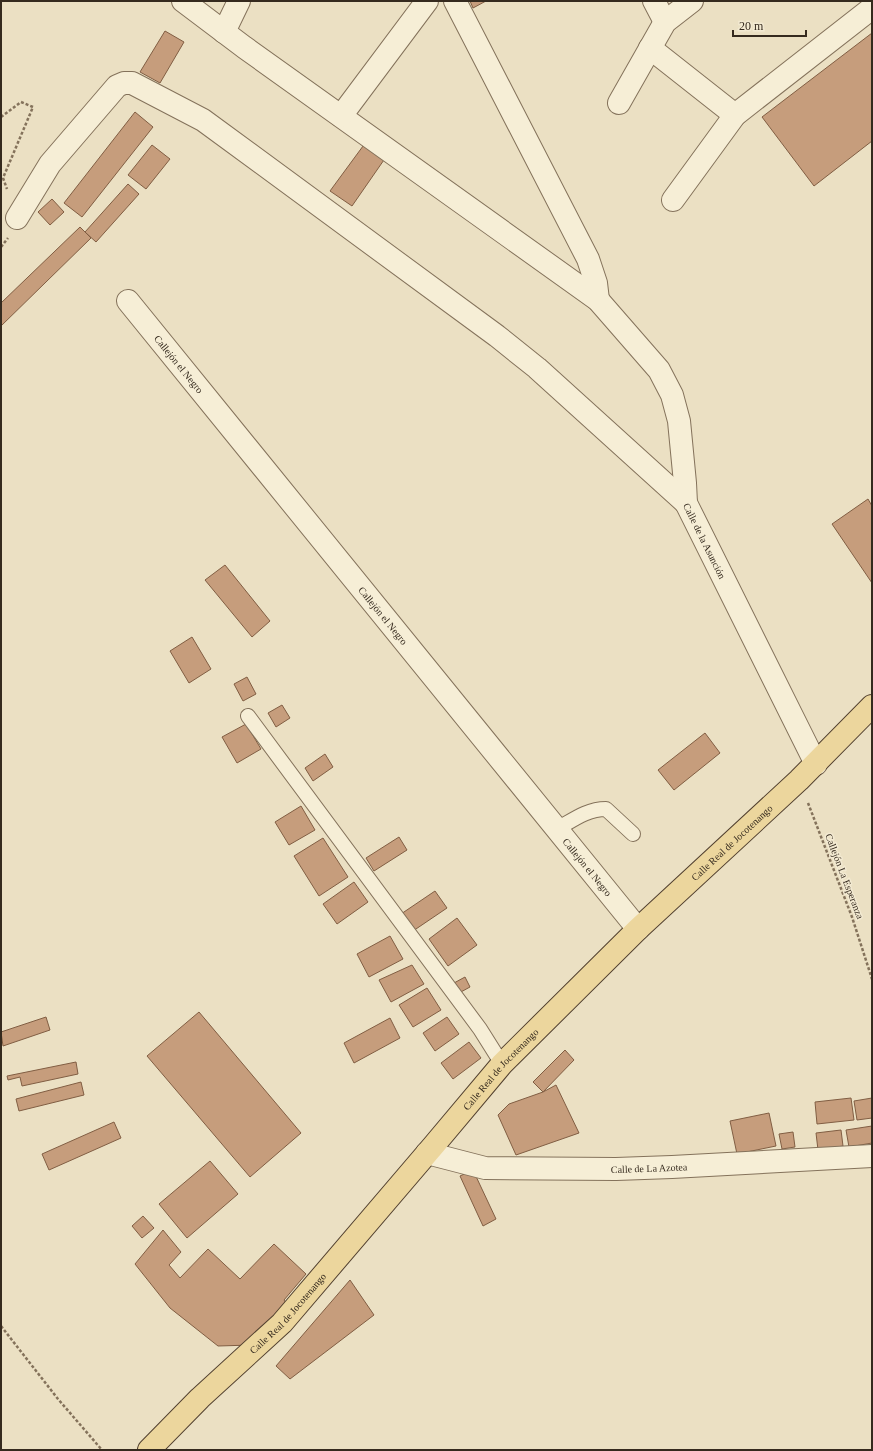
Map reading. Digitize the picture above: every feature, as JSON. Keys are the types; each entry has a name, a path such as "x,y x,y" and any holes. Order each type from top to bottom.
{"main road":[{"name":"Calle Real de Jocotenango","path":"148,1450 200,1398 282,1323 502,1064 638,929 816,764 872,706"}],"street":[{"name":"Calle de la Asunción","path":"183,1 598,300 659,370 672,396 679,421 686,503 816,764"},
{"path":"224,32 239,1"},
{"path":"341,116 427,1"},
{"path":"455,1 588,259 596,283 598,300"},
{"path":"654,1 665,22"},
{"path":"619,103 665,22 692,1"},
{"path":"673,200 735,115 872,8"},
{"path":"650,48 735,115"},
{"path":"17,218 50,164 117,86 124,83 132,83 203,120 498,336 537,368 686,503"},
{"name":"Callejón el Negro","path":"128,301 638,929"},
{"name":"Calle de La Azotea","path":"427,1153 485,1168 616,1169 872,1156"}],"lane":[{"path":"248,716 480,1029 502,1064"},
{"path":"557,829 587,811 606,809 633,834"}],"path":[{"path":"1,117 21,102 33,107 3,178 17,218"},
{"name":"Callejón La Esperanza","path":"799,780 852,917 872,979"},
{"path":"1,1326 58,1399 102,1450"}],"building":[{"path":"470,1 486,1 473,8"},
{"path":"165,31 184,42 160,83 140,72"},
{"path":"872,33 872,141 814,186 762,117"},
{"path":"135,112 153,127 82,217 64,203"},
{"path":"366,142 386,157 352,206 330,191"},
{"path":"152,145 170,159 146,189 128,175"},
{"path":"128,184 139,194 96,242 85,232"},
{"path":"52,199 64,212 50,225 38,212"},
{"path":"80,227 91,238 1,326 1,303"},
{"path":"868,499 872,506 872,583 832,524"},
{"path":"225,565 270,621 252,637 205,580"},
{"path":"192,637 211,669 189,683 170,651"},
{"path":"247,677 256,694 243,701 234,684"},
{"path":"282,705 290,718 276,727 268,713"},
{"path":"246,724 261,749 237,763 222,737"},
{"path":"705,733 720,753 674,790 658,770"},
{"path":"325,754 333,767 313,781 305,768"},
{"path":"301,806 315,830 289,845 275,822"},
{"path":"399,837 407,850 374,871 366,858"},
{"path":"323,838 348,877 319,896 294,856"},
{"path":"354,882 368,902 337,924 323,904"},
{"path":"435,891 447,908 413,931 401,914"},
{"path":"457,918 477,945 448,966 429,939"},
{"path":"390,936 403,959 369,977 357,954"},
{"path":"412,965 424,984 391,1002 379,980"},
{"path":"465,977 470,987 459,993 454,983"},
{"path":"427,988 441,1010 413,1027 399,1005"},
{"path":"199,1012 301,1133 250,1177 147,1056"},
{"path":"46,1017 50,1030 3,1046 1,1032"},
{"path":"447,1017 459,1034 435,1051 423,1033"},
{"path":"390,1018 400,1038 354,1063 344,1043"},
{"path":"469,1042 481,1058 453,1079 441,1063"},
{"path":"565,1050 574,1060 543,1092 533,1082"},
{"path":"76,1062 78,1074 22,1086 20,1077 8,1080 7,1076"},
{"path":"81,1082 84,1095 19,1111 16,1099"},
{"path":"556,1085 579,1133 516,1155 498,1115 509,1104 543,1092"},
{"path":"851,1098 854,1120 817,1124 815,1102"},
{"path":"872,1098 872,1118 857,1120 854,1101"},
{"path":"769,1113 776,1146 737,1154 730,1121"},
{"path":"114,1122 121,1138 49,1170 42,1154"},
{"path":"872,1126 872,1143 849,1147 846,1130"},
{"path":"841,1130 843,1146 818,1150 816,1133"},
{"path":"793,1132 795,1147 782,1149 779,1134"},
{"path":"210,1161 238,1194 187,1238 159,1204"},
{"path":"473,1170 496,1219 483,1226 460,1176"},
{"path":"143,1216 154,1228 142,1238 132,1226"},
{"path":"163,1230 181,1252 169,1265 180,1278 208,1249 240,1279 274,1244 306,1274 284,1300 289,1307 252,1345 218,1346 170,1308 135,1264"},
{"path":"350,1280 374,1315 290,1379 276,1366"}]}
